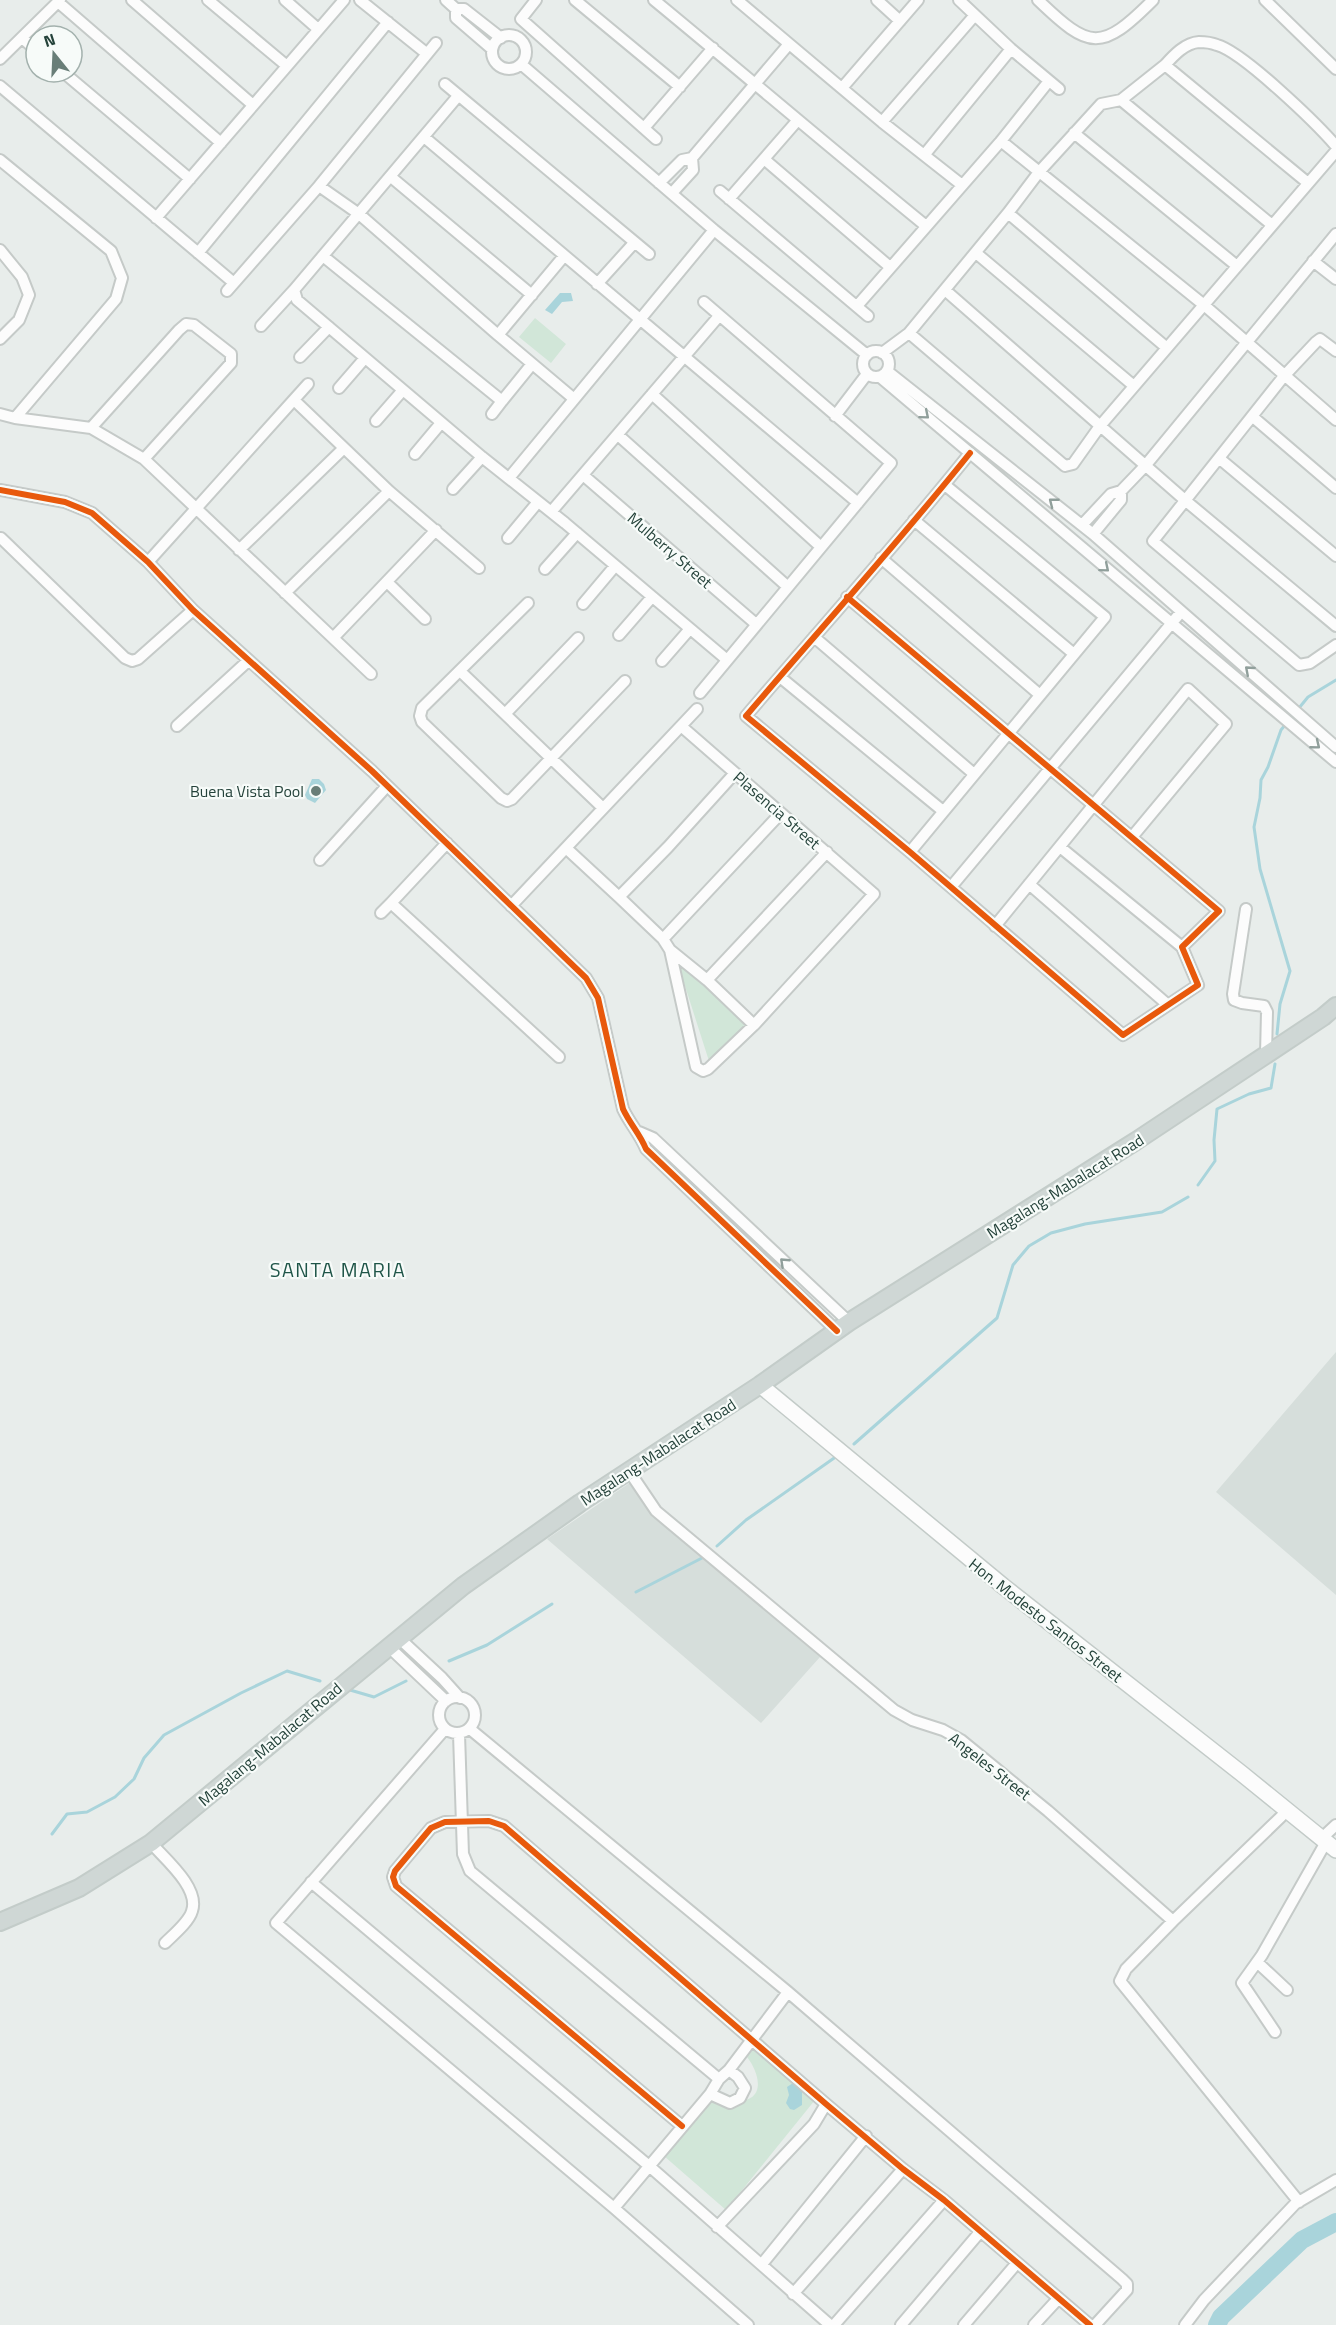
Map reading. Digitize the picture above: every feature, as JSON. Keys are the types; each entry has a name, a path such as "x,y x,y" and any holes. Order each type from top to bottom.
{"main road":[{"name":"Magalang-Mabalacat Road","path":"0,1922 79,1888 151,1843 399,1647 463,1586 843,1327 1136,1142 1336,1006"}],"street":[{"path":"132,0 253,105"},
{"path":"208,0 286,66"},
{"path":"285,0 318,29"},
{"path":"156,218 344,0"},
{"path":"360,0 426,53"},
{"path":"446,0 456,9 464,9 501,38"},
{"path":"536,0 521,19 656,139"},
{"path":"575,0 680,87"},
{"path":"654,0 926,226"},
{"path":"736,0 882,122 962,184"},
{"path":"877,0 900,21"},
{"path":"842,88 918,0"},
{"path":"959,0 1011,49 1059,89"},
{"path":"1038,0 1070,30 1084,38 1100,38 1114,34 1152,0"},
{"path":"1265,0 1336,69"},
{"path":"0,59 59,1 220,143"},
{"path":"456,9 456,18 492,49"},
{"path":"882,122 975,15"},
{"path":"198,253 388,22"},
{"path":"506,35 515,36 523,42 527,51 525,61 518,68 508,69 499,66 493,58 492,49 497,40 501,38 506,35"},
{"path":"1336,146 1319,126 1239,57 1218,45 1197,42 1178,51 1165,65 1121,99 1101,104 1039,172 976,254 909,333 882,353 874,352 867,355 863,367 871,376 884,374 1094,534 1336,747"},
{"path":"0,86 198,253 230,287 319,186 436,43"},
{"path":"659,183 682,160 692,158 789,44"},
{"path":"644,128 713,48"},
{"path":"925,154 1011,49"},
{"path":"521,64 714,230 867,355"},
{"path":"1165,65 1308,183"},
{"path":"857,306 1001,141 1049,81"},
{"path":"77,84 190,179"},
{"path":"446,84 649,254"},
{"path":"261,326 391,177 458,96"},
{"path":"1121,99 1272,225"},
{"path":"729,199 797,121"},
{"path":"1074,133 1237,266"},
{"path":"424,137 858,503"},
{"path":"1001,141 1204,305 1336,420"},
{"path":"909,333 1065,466 1073,464 1100,426 1336,151"},
{"path":"672,193 693,170 692,158"},
{"path":"0,159 111,251 122,278 116,299 15,418"},
{"path":"764,159 890,267"},
{"path":"391,177 532,295"},
{"path":"319,186 359,214 573,398"},
{"path":"720,191 868,316"},
{"path":"1008,213 1167,348"},
{"path":"509,478 714,230"},
{"path":"1082,525 1111,494 1121,491 1145,466 1336,234"},
{"path":"597,284 634,243"},
{"path":"0,250 22,277 29,296 19,320 0,339"},
{"path":"976,254 1134,386"},
{"path":"323,256 502,401"},
{"path":"498,335 564,256"},
{"path":"1313,261 1336,279"},
{"path":"294,290 297,300 441,423 577,533 726,659"},
{"path":"945,290 1145,466 1336,626"},
{"path":"700,693 891,463 704,302"},
{"path":"551,512 719,316"},
{"path":"91,428 179,330 186,324 194,325 231,354 231,363 144,459"},
{"path":"300,357 329,327"},
{"path":"1336,351 1320,339 1284,376 1154,539 1154,544 1299,665 1310,663 1336,645"},
{"path":"882,353 889,363 884,374"},
{"path":"339,388 365,358"},
{"path":"492,414 532,364"},
{"path":"835,416 867,374"},
{"path":"884,374 970,453 1336,762"},
{"path":"148,562 308,384"},
{"path":"376,421 403,390"},
{"path":"652,394 821,547"},
{"path":"294,399 389,491 479,568"},
{"path":"0,414 91,428 144,459 371,674"},
{"path":"1253,417 1336,488"},
{"path":"415,454 441,423"},
{"path":"618,435 788,586"},
{"path":"238,550 344,448"},
{"path":"970,453 746,716 910,852 1123,1035 1198,985 1182,947 1059,847"},
{"path":"453,489 482,457"},
{"path":"1220,459 1336,556"},
{"name":"Mulberry Street","path":"583,475 756,624"},
{"path":"910,852 1105,617 945,485"},
{"path":"0,490 65,502 92,513 148,562 193,610 248,661 387,786 593,987 598,998 623,1109 629,1122 639,1132 653,1138 832,1306 843,1327"},
{"path":"285,593 389,491"},
{"path":"1094,534 1120,500 1121,491"},
{"path":"508,538 538,502"},
{"path":"914,520 1074,654"},
{"path":"334,637 436,530"},
{"path":"545,569 577,533"},
{"path":"1,538 125,658 132,661 193,610"},
{"path":"881,558 1040,695"},
{"path":"583,604 615,566"},
{"path":"387,582 425,619"},
{"path":"619,635 652,597"},
{"path":"847,597 1219,911 1182,947"},
{"path":"528,603 461,672 422,708 420,716 422,722 501,798 507,801 512,799 625,681"},
{"path":"951,887 1181,612"},
{"path":"662,661 689,630"},
{"path":"814,637 974,774"},
{"path":"505,714 578,638"},
{"path":"177,726 248,661"},
{"path":"461,672 603,808"},
{"path":"780,677 943,811"},
{"path":"1254,694 1265,684"},
{"path":"995,926 1188,689 1226,724 1132,837"},
{"path":"511,906 697,709"},
{"name":"Plasencia Street","path":"681,726 874,894 754,1025"},
{"path":"619,897 735,773"},
{"path":"321,860 387,786"},
{"path":"663,939 781,813"},
{"path":"381,912 447,843"},
{"path":"566,848 663,939 670,950 707,980 754,1025 708,1069 699,1070 670,950"},
{"path":"707,980 827,852"},
{"path":"1029,884 1168,1005"},
{"path":"391,903 559,1057"},
{"path":"1246,909 1233,994 1234,1000 1264,1006 1267,1011 1266,1054"},
{"path":"639,1132 646,1149 822,1316 843,1327"},
{"path":"822,1316 832,1306"},
{"name":"Hon. Modesto Santos Street","path":"760,1385 1003,1586 1328,1843"},
{"name":"Angeles Street","path":"629,1471 656,1511 894,1710 961,1740 1048,1811 1173,1921"},
{"path":"399,1647 474,1707 475,1719 470,1729 459,1734 445,1729 439,1718 446,1701 460,1698"},
{"path":"399,1647 446,1701"},
{"path":"445,1729 276,1923 614,2208 748,2325"},
{"path":"470,1729 788,1992 1127,2284 1127,2290 1095,2325"},
{"path":"459,1734 463,1854 470,1871 719,2079"},
{"path":"1287,1811 1126,1969 1120,1982 1299,2202"},
{"path":"682,2126 396,1886 394,1871 431,1828 445,1822 489,1821 504,1826 826,2104 903,2169 944,2200 1090,2325"},
{"path":"1275,2032 1242,1983 1328,1843 1336,1825"},
{"path":"151,1843 181,1875 194,1897 192,1913 165,1943"},
{"path":"311,1882 648,2165 717,2228 832,2325 944,2200"},
{"path":"1257,1962 1287,1990"},
{"path":"614,2208 710,2094 719,2079 729,2070 788,1992"},
{"path":"710,2094 730,2103 740,2098 745,2088 729,2070"},
{"path":"717,2228 814,2124 826,2104"},
{"path":"762,2264 866,2136"},
{"path":"793,2294 903,2169"},
{"path":"1185,2325 1204,2300 1299,2202 1336,2180"},
{"path":"901,2325 980,2232"},
{"path":"964,2325 1017,2263"},
{"path":"1034,2325 1058,2299"}],"shaded area":[{"path":"1336,1352 1336,1595 1216,1492"},
{"path":"631,1482 655,1516 820,1657 761,1723 547,1539"}],"green space":[{"path":"535,318 566,344 551,363 519,337"},
{"path":"677,961 747,1025 709,1061"},
{"path":"762,2039 816,2094 815,2100 726,2210 664,2156 714,2097 738,2101 753,2096 757,2091 757,2077 747,2057"}],"water":[{"path":"560,293 571,293 573,301 562,302 552,314 545,310"},
{"name":"Buena Vista Pool","path":"312,779 319,779 326,790 315,803 307,799 305,795"},
{"path":"793,2083 802,2092 802,2105 794,2110 790,2109 786,2103 789,2095 787,2087"}],"waterway":[{"path":"1277,1034 1280,1004 1290,971 1260,869 1254,827 1261,780 1281,730 1308,697 1336,680"},
{"path":"1198,1185 1215,1161 1214,1140 1217,1109 1249,1094 1271,1088 1275,1064"},
{"path":"854,1444 997,1318 1013,1265 1029,1246 1051,1233 1085,1224 1162,1212 1188,1197"},
{"path":"717,1546 746,1520 837,1456"},
{"path":"636,1592 702,1558"},
{"path":"449,1661 487,1645 552,1604"},
{"path":"52,1834 67,1814 87,1812 115,1797 134,1779 144,1758 164,1735 287,1671 320,1681"},
{"path":"350,1690 374,1697 406,1681"},
{"path":"1217,2325 1221,2317 1302,2240 1336,2222"}],"cycle path":[{"path":"847,597 1219,911 1182,947 1198,985 1123,1035 910,852 746,716 774,683 831,618 859,585 887,553 970,453"},
{"path":"0,490 65,502 92,513 148,562 193,610 372,771 586,978 598,998 623,1109 646,1149 837,1331"},
{"path":"682,2126 396,1886 393,1877 395,1871 431,1828 445,1822 489,1821 504,1826 826,2104 903,2169 944,2200 1090,2325"}],"place":[{"name":"Buena Vista Pool","path":"316,791"}],"district":[{"name":"SANTA MARIA","path":"338,1270"}]}
